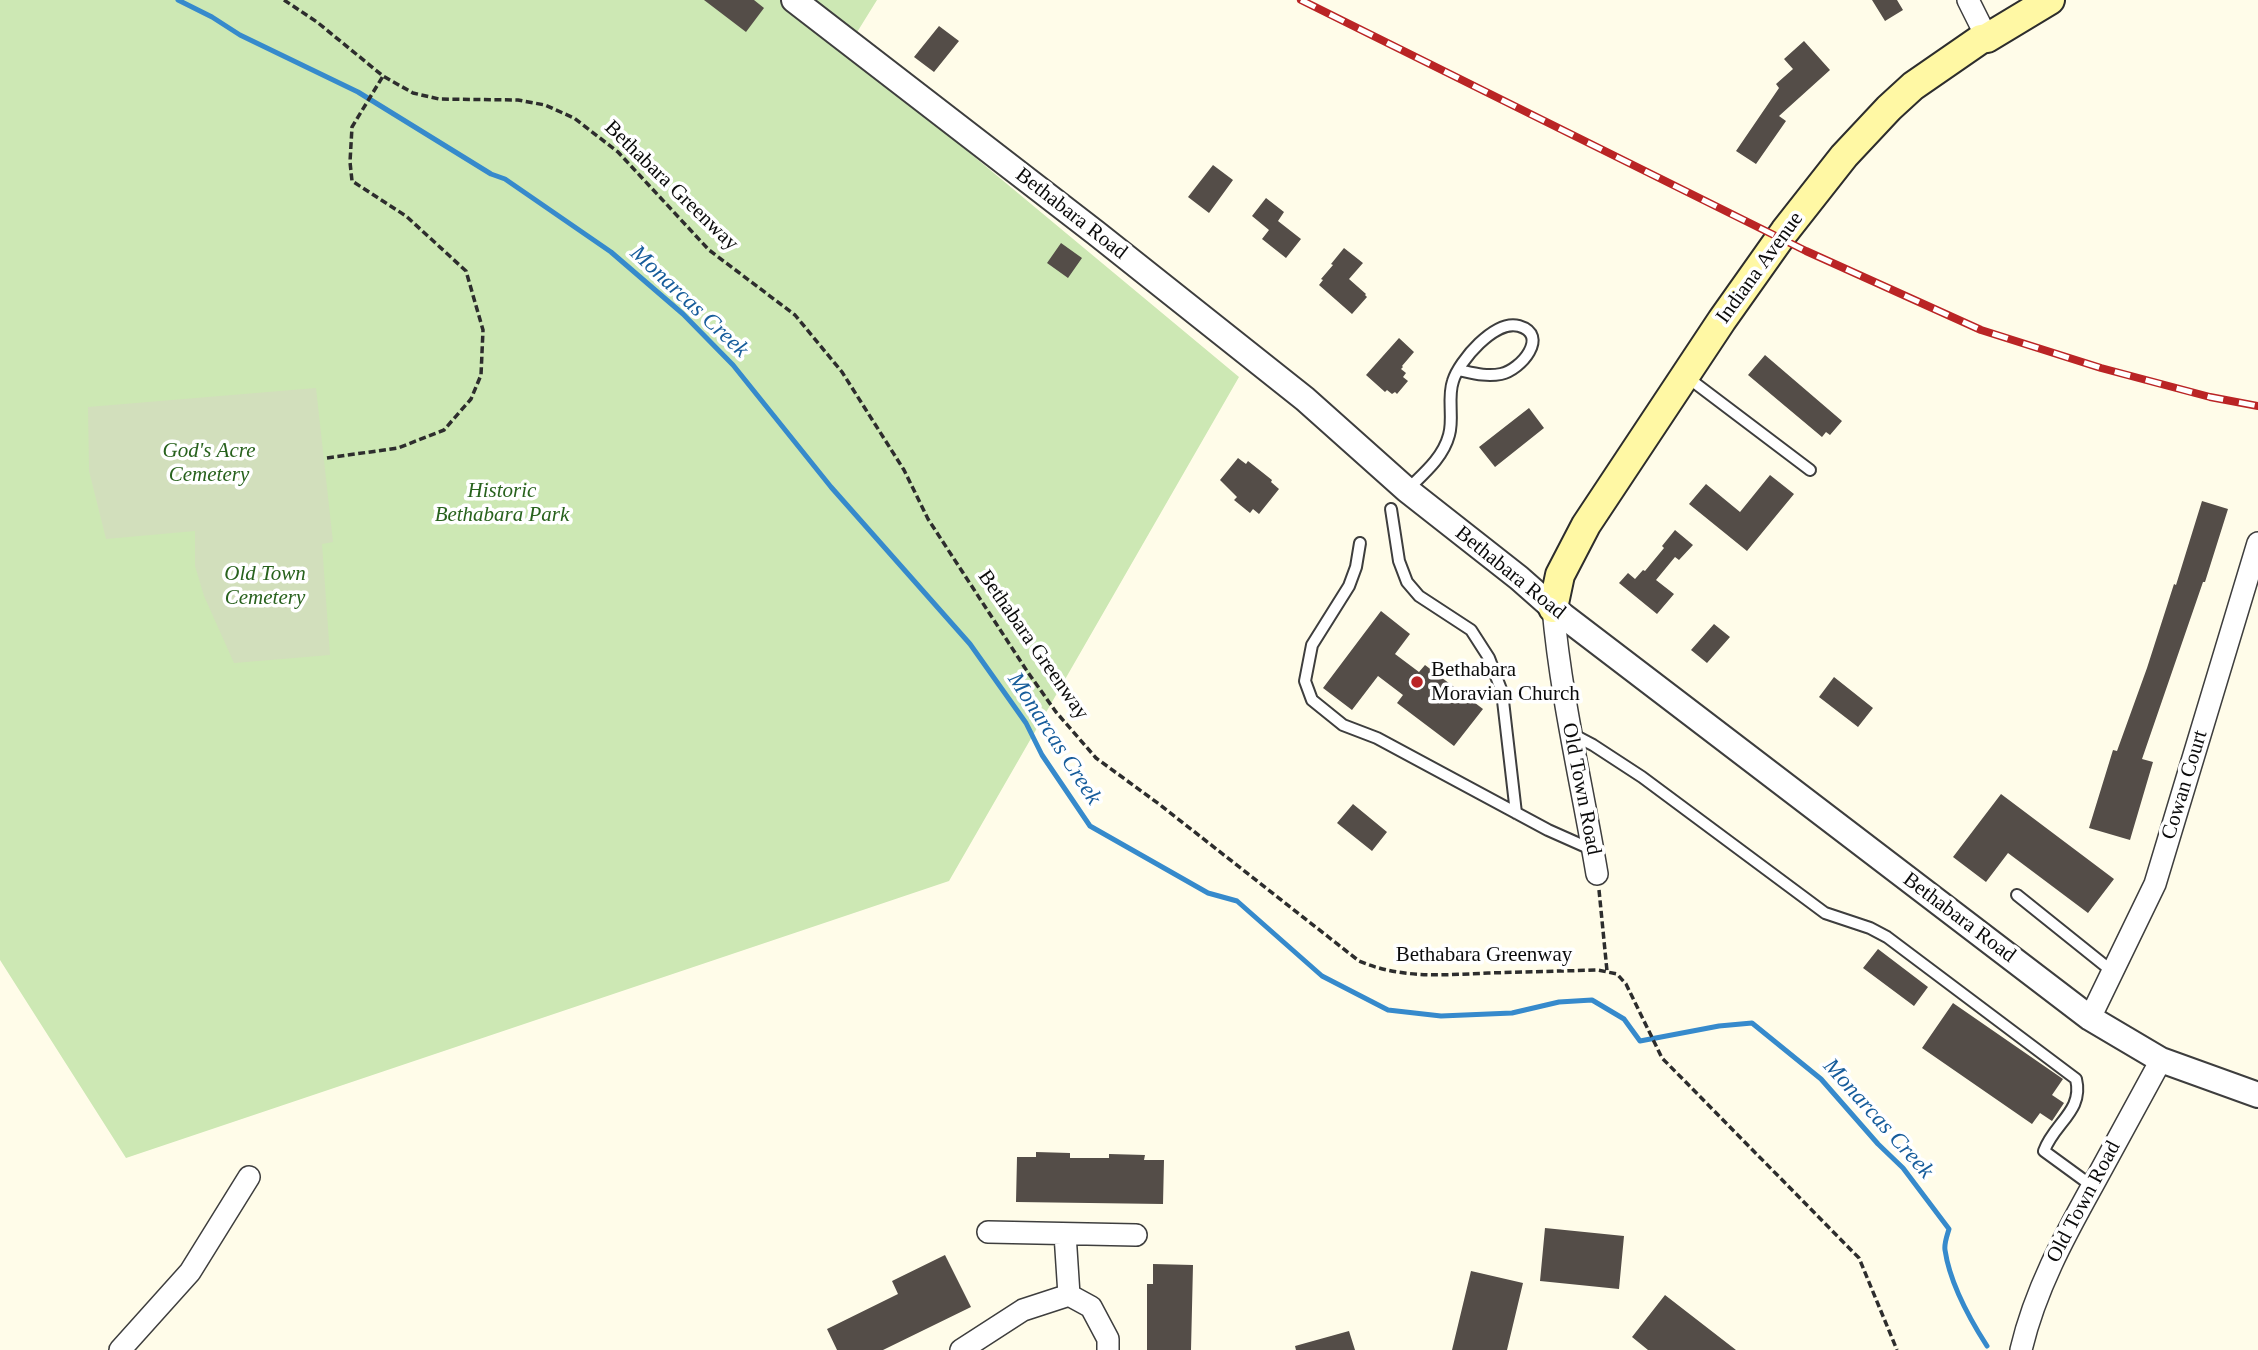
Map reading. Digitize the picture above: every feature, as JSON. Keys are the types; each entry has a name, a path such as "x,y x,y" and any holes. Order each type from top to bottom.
{"main road":[{"name":"Indiana Avenue","path":"1553,608 1560,575 1576,542 1685,375 1786,231 1844,156 1913,86 1981,39 2050,0"}],"street":[{"name":"Bethabara Road","path":"794,0 1096,233 1305,399 1399,499 1519,578 1553,608 2090,1018 2161,1060 2258,1095"},
{"path":"1968,0 1987,38"},
{"name":"Cowan Court","path":"2090,1018 2155,884 2258,543"},
{"name":"Old Town Road","path":"1553,608 1570,733 1597,874"},
{"name":"Old Town Road","path":"2021,1350 2028,1320 2043,1282 2161,1060"},
{"path":"120,1350 190,1272 249,1177"},
{"path":"988,1232 1136,1235"},
{"path":"1065,1234 1069,1295"},
{"path":"961,1350 1023,1310 1069,1295 1091,1307 1108,1339 1108,1350"}],"lane":[{"path":"1459,370 1484,376 1503,374 1527,357 1532,347 1531,338 1526,329 1517,325 1506,325 1494,330 1459,370 1452,383 1449,435 1435,462 1399,499 1399,561 1407,582 1419,596 1471,630 1489,659 1502,692 1516,813"},
{"path":"1685,375 1810,470"},
{"path":"1360,543 1349,586 1312,645 1305,681 1312,700 1343,725 1377,738 1516,813 1593,850"},
{"path":"1570,733 1642,777 1825,913 1870,928 1887,937 2076,1079 2079,1093 2073,1108 2048,1140 2044,1151 2092,1186"},
{"path":"2017,895 2113,972"}],"path":[{"name":"Bethabara Greenway","path":"284,0 317,22 383,76 413,93 439,99 518,100 545,105 574,118 618,152 709,250 795,315 842,372 904,470 928,519 974,589 1056,712 1096,758 1359,961 1379,970 1405,974 1607,971"},
{"path":"327,458 398,448 444,430 471,399 481,375 484,330 466,271 406,216 352,181 352,127 383,76"},
{"name":"Old Town Road","path":"1597,874 1607,971"},
{"path":"1607,971 1617,974 1626,984 1662,1058 1859,1258 1897,1350"}],"green space":[{"name":"Historic Bethabara Park","path":"0,0 877,0 846,50 1239,377 949,881 126,1158 0,960"},
{"name":"God's Acre Cemetery","path":"316,388 333,542 322,544 330,655 234,663 204,596 195,566 195,531 106,539 89,471 88,407"}],"building":[{"path":"704,0 754,0 764,8 746,32"},
{"path":"1872,0 1897,0 1903,10 1885,21"},
{"path":"939,26 959,41 934,72 914,57"},
{"path":"1804,41 1830,70 1779,116 1786,121 1756,164 1736,151 1779,88 1776,84 1793,69 1784,59"},
{"path":"1213,165 1233,180 1209,213 1188,197"},
{"path":"1266,198 1284,212 1278,221 1301,239 1286,258 1262,239 1269,230 1252,216"},
{"path":"1061,243 1082,258 1068,278 1047,263"},
{"path":"1344,248 1363,263 1349,279 1367,297 1352,314 1319,285"},
{"path":"1399,338 1414,352 1401,369 1406,373 1403,377 1408,381 1397,394 1392,394 1387,390 1385,392 1366,375"},
{"path":"1765,355 1842,421 1830,435 1826,432 1822,437 1748,375"},
{"path":"1529,408 1544,428 1495,467 1479,447"},
{"path":"1238,458 1246,464 1248,461 1279,489 1259,514 1253,509 1250,513 1234,500 1237,497 1220,480"},
{"path":"1770,475 1794,494 1747,551 1689,504 1706,484 1740,512"},
{"path":"2202,501 2228,509 2142,759 2153,762 2130,840 2089,828 2113,750 2117,751 2174,584 2176,585"},
{"path":"1675,530 1693,545 1679,560 1675,557 1656,580 1674,594 1657,614 1619,583 1628,573 1635,579 1645,571"},
{"name":"Bethabara Moravian Church","path":"1381,611 1410,634 1395,654 1419,672 1425,665 1483,709 1454,746 1397,703 1403,695 1378,676 1352,710 1323,688"},
{"path":"1714,624 1730,637 1707,663 1691,650"},
{"path":"1834,677 1873,708 1858,727 1819,697"},
{"path":"2001,794 2114,879 2088,913 2008,853 1986,882 1953,857"},
{"path":"1353,804 1387,832 1372,851 1337,823"},
{"path":"1878,949 1928,987 1914,1006 1863,968"},
{"path":"1953,1003 2063,1079 2052,1095 2064,1103 2052,1121 2040,1113 2032,1124 1922,1048"},
{"path":"1036,1152 1070,1153 1070,1158 1109,1158 1109,1154 1145,1155 1144,1160 1164,1160 1163,1204 1016,1202 1017,1157 1036,1157"},
{"path":"1545,1228 1624,1236 1619,1289 1540,1281"},
{"path":"945,1255 971,1307 883,1350 837,1350 827,1329 898,1294 892,1281"},
{"path":"1153,1264 1193,1265 1191,1350 1147,1350 1147,1284 1153,1284"},
{"path":"1471,1271 1523,1283 1507,1350 1452,1350"},
{"path":"1665,1295 1736,1350 1648,1350 1632,1337"},
{"path":"1349,1331 1355,1350 1296,1350 1295,1346"}],"waterway":[{"name":"Monarcas Creek","path":"178,0 240,35 358,92 491,174 505,179 611,252 683,314 733,365 831,487 970,644 1026,723 1042,755 1090,826 1208,893 1237,901 1322,976 1388,1010 1441,1016 1512,1013 1559,1002 1592,1000 1624,1019 1640,1041 1719,1026 1752,1023 1821,1079 1878,1144 1903,1168 1949,1229 1945,1247 1951,1275 1967,1312 1987,1346"}],"railway":[{"path":"1301,0 1806,251 1981,330 2101,368 2210,397 2258,406"}],"place":[{"name":"Bethabara Moravian Church","path":"1417,682"}],"park label":[{"name":"Old Town Cemetery","path":"265,586"}]}
